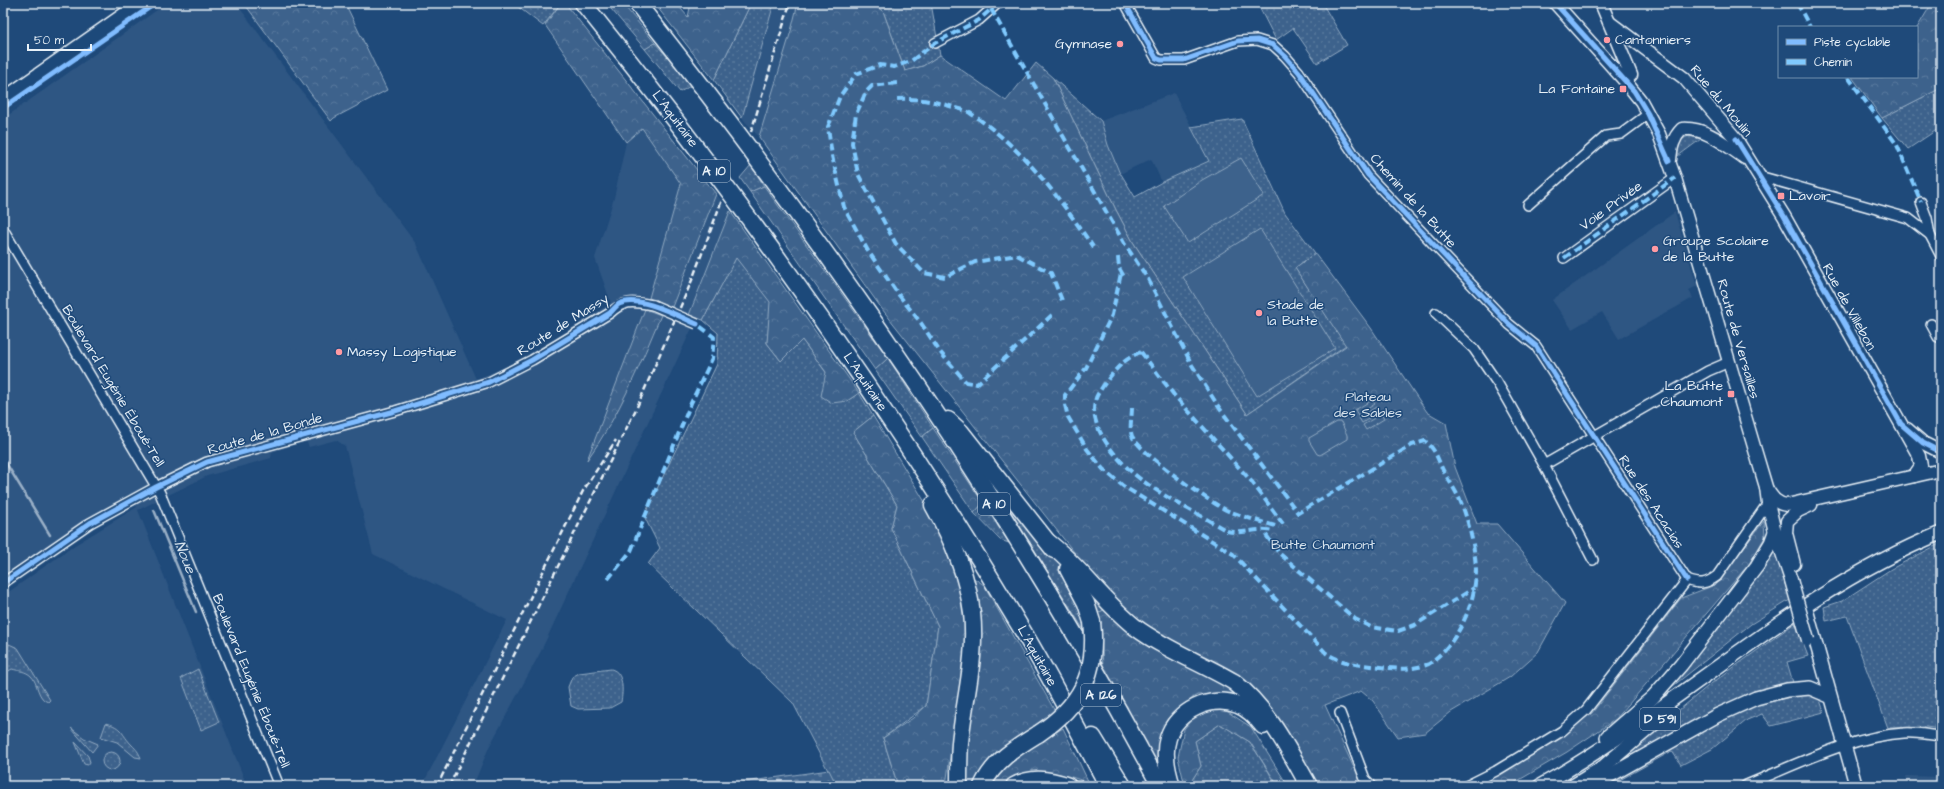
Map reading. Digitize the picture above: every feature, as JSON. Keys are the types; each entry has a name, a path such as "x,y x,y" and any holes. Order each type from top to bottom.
{"highway":[{"name":"L'Aquitaine","path":"583,3 636,68 754,224 818,313 913,454 1036,653 1108,786"},
{"name":"A 10","path":"637,3 722,110 780,187 931,405 1056,603 1124,719 1160,786"},
{"path":"931,405 961,432 1061,558 1086,603 1092,622 1093,655 1085,686 1065,713 1038,734 1006,755 995,765 982,786"},
{"path":"913,454 918,478 943,522 956,554 966,583 972,614 970,678 960,744 959,786"},
{"path":"1048,542 1061,552 1115,610 1135,627 1157,642 1234,682 1245,691 1268,716 1309,786"},
{"name":"A 126","path":"1056,603 1076,646 1148,786"},
{"name":"A 126","path":"1036,653 1059,683 1123,786"},
{"path":"1172,786 1166,764 1168,737 1175,724 1184,715 1195,707 1213,702 1237,705 1256,718 1272,739 1298,786"},
{"path":"951,786 955,760 960,744"},
{"path":"1014,786 1030,780 1043,784 1068,786"}],"main road":[{"path":"3,99 140,3"},
{"name":"Route de Versailles","path":"1555,3 1626,81 1648,114 1670,161 1766,487 1775,532 1807,611 1811,637"},
{"path":"1601,3 1631,75 1626,81"},
{"name":"Rue du Moulin","path":"1609,22 1684,78 1736,139 1748,160"},
{"path":"1670,161 1672,146 1675,138 1682,130 1690,128 1713,137 1748,160"},
{"name":"Rue de Villebon","path":"1748,160 1784,216 1902,424 1922,463 1920,469 1914,476"},
{"name":"Rue de Villebon","path":"1902,424 1923,443 1941,452"},
{"path":"1766,487 1775,501 1787,505 1941,470"},
{"path":"1794,578 1786,533 1787,521 1798,511 1830,496"},
{"path":"1572,767 1653,696 1681,665 1757,566 1771,543 1775,532"},
{"name":"D 591","path":"1540,786 1614,742 1743,647 1834,586 1941,533"},
{"name":"Route de Versailles","path":"1794,578 1856,786"},
{"name":"D 591","path":"1573,786 1602,768 1743,647"},
{"path":"1591,786 1718,715 1756,698 1787,690 1810,688 1829,696"}],"street":[{"path":"935,43 978,20 998,3"},
{"name":"Chemin de la Butte","path":"1126,5 1156,58 1161,60 1184,60 1238,41 1258,40 1273,45 1285,56 1307,85 1368,175 1509,324 1536,346 1594,437"},
{"path":"1528,205 1606,136 1621,134 1648,114"},
{"path":"1759,176 1908,218 1930,235"},
{"name":"Voie Privée","path":"1564,258 1674,178"},
{"path":"1921,202 1927,218 1930,235 1941,256"},
{"name":"Boulevard Eugénie Éboué-Tell","path":"3,229 166,506 280,786"},
{"name":"Route de Massy","path":"489,382 532,360 610,313 619,304 632,302 653,305 696,324"},
{"path":"1436,313 1474,349 1498,384 1544,465 1593,560"},
{"path":"1932,324 1938,337 1941,337"},
{"path":"1544,465 1708,370 1729,362"},
{"name":"Route de la Bonde","path":"3,583 90,523 156,487 207,462 424,402 489,382"},
{"name":"Rue des Acacias","path":"1594,437 1687,580"},
{"path":"1466,786 1496,771 1562,731 1586,710 1687,580 1698,584 1708,582 1717,576 1768,503"},
{"path":"1340,713 1365,779 1372,786"},
{"path":"1744,786 1761,783 1844,746 1886,735 1906,733 1941,736"}],"shaded area":[{"path":"167,3 236,3 416,244 476,379 519,362 611,303 595,258 614,198 626,142 642,128 682,180 651,293 588,458 603,438 642,361 661,315 692,328 540,653 489,747 473,786 422,786 507,620 373,554 345,446 336,440 309,447 306,441 272,452 271,458 207,476 138,510 247,786 3,786 3,596 75,545 137,507 129,494 3,578 3,119"},
{"path":"774,3 798,3 759,137 742,118"},
{"path":"1174,93 1209,161 1162,182 1151,159 1120,174 1108,145 1101,121"},
{"path":"716,194 730,211 689,315 672,307"},
{"name":"Groupe Scolaire de la Butte","path":"1675,212 1697,286 1689,290 1693,298 1619,339 1602,312 1572,329 1552,300"},
{"path":"1906,776 1941,777 1941,786 1909,786"}],"green space":[{"path":"244,3 345,3 387,90 331,121"},
{"path":"513,3 561,3 543,26"},
{"path":"561,3 565,3 716,194 672,307 649,298 681,184 642,128 626,142 545,25"},
{"path":"606,3 622,3 655,43 645,49"},
{"path":"654,3 676,3 688,17 691,3 751,3 714,80"},
{"path":"751,3 774,3 742,118 714,80"},
{"name":"Butte Chaumont","path":"798,3 869,3 883,11 905,71 923,66 940,55 1006,101 1036,63 1053,78 1116,210 1133,242 1247,414 1346,346 1295,268 1315,253 1371,328 1427,412 1446,423 1455,467 1477,524 1497,524 1565,603 1538,652 1510,677 1451,712 1425,733 1398,737 1373,701 1361,691 1325,705 1353,766 1368,786 1315,786 1267,708 1251,686 1160,635 1126,611 1085,566 882,309 759,137"},
{"path":"869,3 931,3 940,55 923,66 905,71 883,11"},
{"path":"1257,3 1322,3 1347,45 1317,63 1293,28 1276,40"},
{"path":"1932,3 1941,3 1941,88 1882,118 1853,78 1918,78 1918,26"},
{"path":"655,43 692,85 680,92 645,49"},
{"path":"1053,78 1101,121 1108,145 1120,174 1135,197 1162,182 1209,161 1191,127 1242,119 1285,213 1315,253 1295,268 1346,345 1247,414 1133,242 1116,210"},
{"path":"1941,88 1941,127 1908,149 1882,118"},
{"path":"1689,136 1701,139 1678,156 1678,149 1681,141"},
{"path":"1241,158 1264,195 1188,243 1164,206 1202,180"},
{"path":"751,165 764,186 750,192 740,178"},
{"path":"764,186 888,358 875,370 750,192"},
{"path":"730,211 859,393 847,401 832,403 821,396 826,372 802,340 781,361 767,343 770,302 736,258 703,320 689,315"},
{"name":"Stade de la Butte","path":"1260,229 1335,348 1257,396 1183,277"},
{"path":"736,257 771,302 767,343 781,361 802,340 847,401 859,393 873,416 853,432 897,505 891,528 938,626 926,706 883,738 898,786 836,786 793,703 648,564 660,548 644,516 717,364 718,333 703,320"},
{"path":"645,309 661,315 619,408 599,443 587,460"},
{"path":"888,358 933,428 922,437 875,370"},
{"name":"Plateau des Sables","path":"1372,400 1375,404 1358,415 1355,410"},
{"path":"1376,407 1379,412 1362,423 1359,418"},
{"path":"1381,414 1384,419 1366,430 1363,425"},
{"path":"873,416 934,517 964,601 966,637 946,786 898,786 883,738 913,718 926,706 938,626 891,528 897,505 853,432"},
{"path":"1337,422 1341,422 1347,435 1347,439 1320,455 1317,454 1309,441 1309,438"},
{"path":"933,428 983,503 974,513 922,437"},
{"path":"992,481 1052,552 1072,583 1081,603 1087,635"},
{"path":"983,503 1009,543 1000,540 974,513"},
{"path":"1764,521 1765,537 1749,564 1616,719 1567,752 1509,786 1477,786 1532,755 1592,713 1681,598 1715,585"},
{"path":"1941,543 1941,729 1926,727 1888,728 1847,616 1826,621 1824,607 1842,601 1891,569"},
{"path":"1774,548 1790,600 1751,624 1658,698"},
{"path":"972,577 984,585 1056,713 977,786 964,786"},
{"path":"1085,585 1105,609 1097,614"},
{"path":"1105,609 1217,678 1259,712 1220,695 1197,695 1182,706 1168,722 1162,739 1158,765 1103,667 1101,632 1097,614"},
{"path":"1795,623 1808,656 1787,662 1794,686 1746,698 1700,718 1623,760 1626,754 1708,686"},
{"path":"9,644 18,648 50,700 48,702 42,698 35,682 29,674 12,669 5,673 3,672 3,658"},
{"path":"198,669 219,722 201,730 181,678"},
{"path":"611,669 618,674 622,682 621,702 610,708 578,709 571,706 568,687 572,677 579,673"},
{"path":"1811,694 1820,700 1824,712 1771,726 1762,714 1747,720 1712,749 1681,765 1672,751 1609,786 1603,786 1717,719 1773,697"},
{"path":"1204,704 1228,712 1251,727 1288,786 1272,786 1275,781 1250,742 1220,724 1195,741 1201,766 1188,786 1185,786 1178,757 1184,729"},
{"path":"106,723 121,731 141,758 135,757 117,742 101,737"},
{"path":"1220,724 1250,742 1275,782 1272,786 1188,786 1201,766 1195,741"},
{"path":"71,728 84,738 98,744 92,752"},
{"path":"1063,728 1089,783 1056,773 1033,772 1022,774 1003,786 992,786 1002,769 1025,751"},
{"path":"75,742 88,756 90,762 88,765 84,764"},
{"path":"107,752 115,752 120,757 118,768 115,770 107,770 102,765 102,757"},
{"path":"829,770 837,786 716,786"}],"waterway":[{"name":"Noue","path":"3,458 50,535"},
{"name":"Noue","path":"154,510 196,612"}],"railway":[{"path":"751,132 790,3"},
{"path":"449,786 637,407 692,280 722,200"},
{"path":"437,786 583,491 616,440"}],"marked path":[{"path":"998,3 979,20 935,43 911,61 894,67 880,65 856,74 840,96 828,127 832,156 844,207 868,251 898,294 921,323 940,352 966,382 977,384 1052,315"},
{"path":"1797,3 1809,26"},
{"path":"991,9 1124,243 1148,279 1192,365 1220,409 1298,513 1412,445 1425,441 1432,448 1459,498 1473,544 1476,572 1473,596 1465,619 1445,650 1431,662 1427,665 1404,669 1367,666 1332,657 1326,653 1233,554 1123,486 1103,469 1087,449 1068,417 1065,405 1065,395 1086,368 1112,315 1121,273"},
{"path":"1849,78 1897,145 1921,202"},
{"path":"897,83 872,86 866,92 856,114 852,143 858,174 896,244 924,273 945,277 975,262 1017,255 1051,273 1063,303"},
{"path":"897,99 925,100 939,103 968,112 989,126 1023,157 1038,174 1067,210 1093,247"},
{"path":"1564,258 1675,178"},
{"path":"1118,257 1119,268 1124,277"},
{"path":"608,579 631,551 691,403 712,359 714,337 697,324"},
{"path":"1141,352 1129,358 1119,366 1096,397 1094,413 1097,424 1108,446 1117,457 1143,481 1174,501 1227,531 1273,531"},
{"path":"1141,352 1174,395 1252,482 1283,524"},
{"path":"1132,408 1132,436 1138,444 1161,465 1190,487 1226,510 1279,527"},
{"path":"1266,535 1279,553 1355,619 1371,627 1398,631 1415,625 1474,588"}],"cycle path":[{"path":"3,108 156,3"},
{"path":"1125,3 1156,58 1161,60 1184,60 1238,41 1257,40 1273,45 1285,56 1299,72 1368,175 1509,324 1536,346 1687,580"},
{"path":"1555,3 1634,91 1648,114 1669,161"},
{"path":"1736,139 1784,216 1901,424 1923,443 1941,452"},
{"path":"3,583 90,523 156,487 207,462 395,411 489,382 532,360 610,313 619,304 627,302 647,304 658,307 697,324"}],"place":[{"name":"Cantonniers","path":"1607,40"},
{"name":"Gymnase","path":"1120,44"},
{"name":"La Fontaine","path":"1623,89"},
{"name":"Lavoir","path":"1781,196"},
{"name":"Groupe Scolaire de la Butte","path":"1655,249"},
{"name":"Stade de la Butte","path":"1259,313"},
{"name":"Massy Logistique","path":"339,352"},
{"name":"La Butte Chaumont","path":"1731,394"}]}
